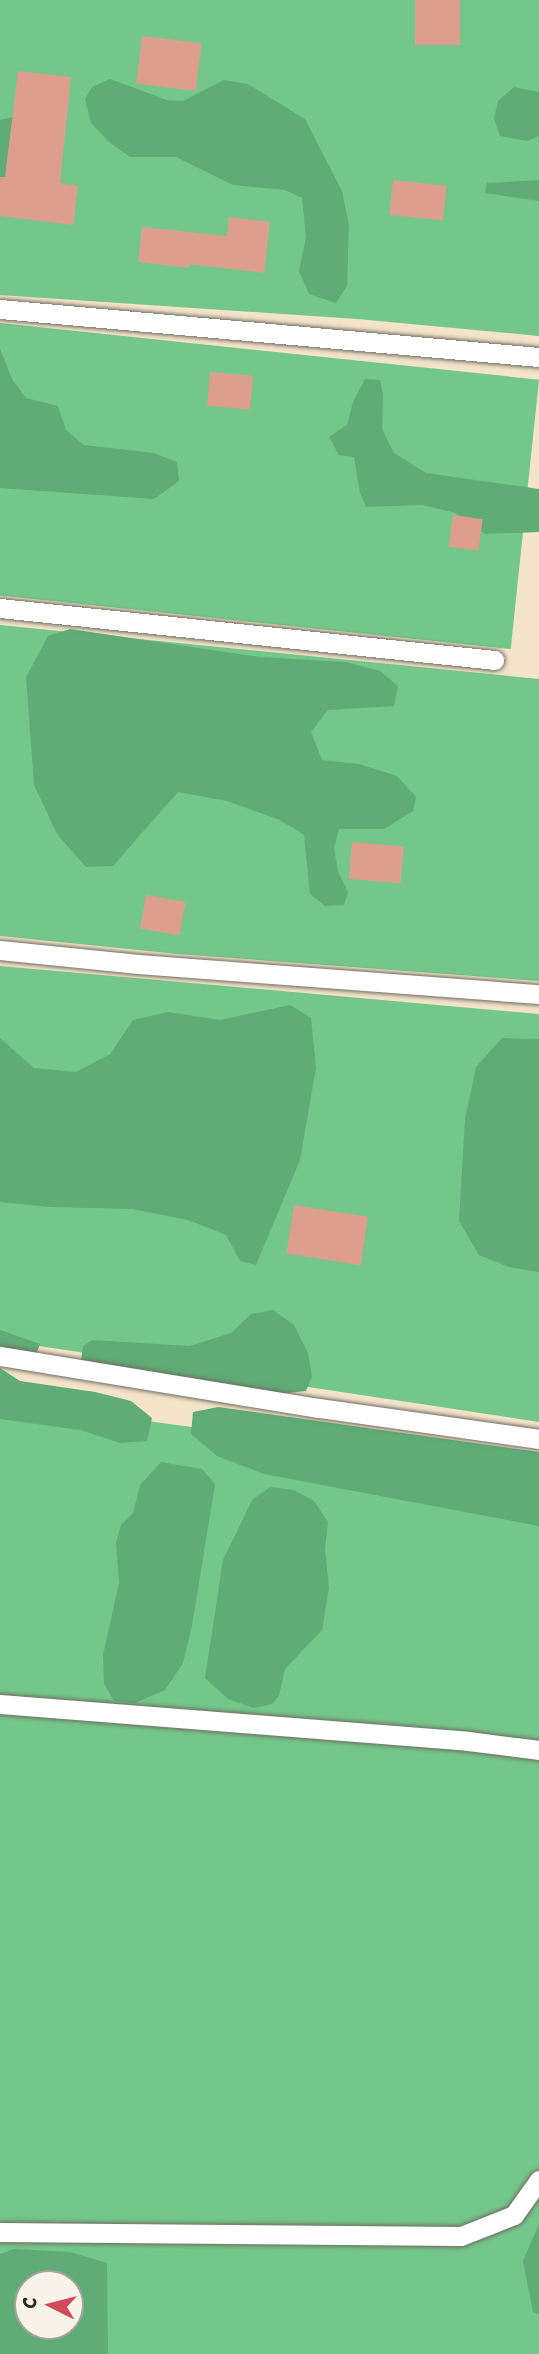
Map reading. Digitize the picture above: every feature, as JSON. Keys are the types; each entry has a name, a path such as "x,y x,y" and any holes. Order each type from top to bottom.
{"lane":[{"path":"0,309 539,357"},
{"path":"0,608 494,660"},
{"path":"0,950 138,964 539,995"},
{"path":"0,1356 319,1408 539,1439"},
{"path":"0,1704 468,1741 539,1750"},
{"path":"0,2232 461,2236 513,2215 539,2180"}],"green space":[{"path":"0,0 539,0 539,336 357,319 0,295"},
{"path":"110,79 167,100 183,101 224,80 248,84 305,119 342,191 349,225 347,286 336,303 309,294 299,271 306,237 302,198 285,190 233,185 176,157 130,157 109,142 91,123 85,99 92,87"},
{"path":"514,87 539,92 539,136 528,141 500,136 494,118 498,101"},
{"path":"25,114 0,196 0,120"},
{"path":"539,180 539,201 485,193 487,183"},
{"path":"0,323 539,380 511,649 0,595"},
{"path":"0,349 12,379 26,398 58,406 66,430 84,445 154,453 177,462 179,481 154,499 0,488"},
{"path":"365,379 380,380 383,395 382,429 394,453 426,473 539,489 539,532 485,534 456,513 423,505 366,507 360,493 354,457 339,455 329,437 347,425 353,402"},
{"path":"0,625 539,679 539,981 178,954 0,936"},
{"path":"70,629 260,657 346,662 380,671 398,686 394,706 328,710 311,732 322,760 359,764 397,776 416,797 413,811 384,829 339,829 334,848 338,871 348,892 344,905 325,906 310,894 304,835 280,820 227,801 178,792 113,866 86,867 57,834 34,785 26,677 48,636"},
{"path":"0,966 539,1014 539,1422 0,1340"},
{"path":"290,1005 311,1018 316,1068 300,1160 256,1265 240,1261 226,1235 188,1220 132,1209 50,1207 0,1202 0,1038 34,1068 76,1072 110,1054 133,1020 168,1012 220,1020"},
{"path":"502,1038 539,1039 539,1272 509,1267 479,1255 459,1221 465,1119 476,1067"},
{"path":"273,1310 294,1325 308,1353 312,1376 306,1391 270,1395 81,1361 83,1346 92,1340 190,1346 231,1333 251,1314"},
{"path":"0,1330 40,1344 36,1355 0,1357"},
{"path":"0,1368 20,1381 95,1392 131,1401 152,1418 147,1441 120,1443 80,1430 0,1419"},
{"path":"0,1401 539,1474 539,2354 0,2354"},
{"path":"218,1407 539,1452 539,1526 264,1474 217,1456 191,1434 193,1412"},
{"path":"161,1462 202,1469 215,1484 192,1626 183,1663 165,1690 135,1703 114,1701 104,1684 103,1655 119,1583 116,1542 121,1525 133,1513 140,1485"},
{"path":"270,1487 294,1490 314,1501 328,1522 325,1549 329,1588 322,1630 285,1669 279,1696 272,1704 254,1708 228,1699 205,1678 223,1560 252,1500"},
{"path":"539,2224 539,2314 533,2312 523,2261"},
{"path":"14,2249 70,2252 107,2263 108,2354 0,2354 0,2254"}],"building":[{"path":"415,0 460,0 460,45 415,45"},
{"path":"142,36 202,43 196,91 136,84"},
{"path":"18,71 71,77 60,183 78,186 73,225 0,216 0,177 5,177"},
{"path":"393,180 447,186 443,220 389,215"},
{"path":"229,217 270,222 264,273 189,264 189,268 138,262 142,227 227,236"},
{"path":"210,372 253,376 250,410 207,406"},
{"path":"453,515 483,519 478,551 449,547"},
{"path":"352,842 404,847 401,883 349,879"},
{"path":"146,895 185,902 179,935 140,928"},
{"path":"294,1205 368,1217 360,1265 286,1253"}]}
